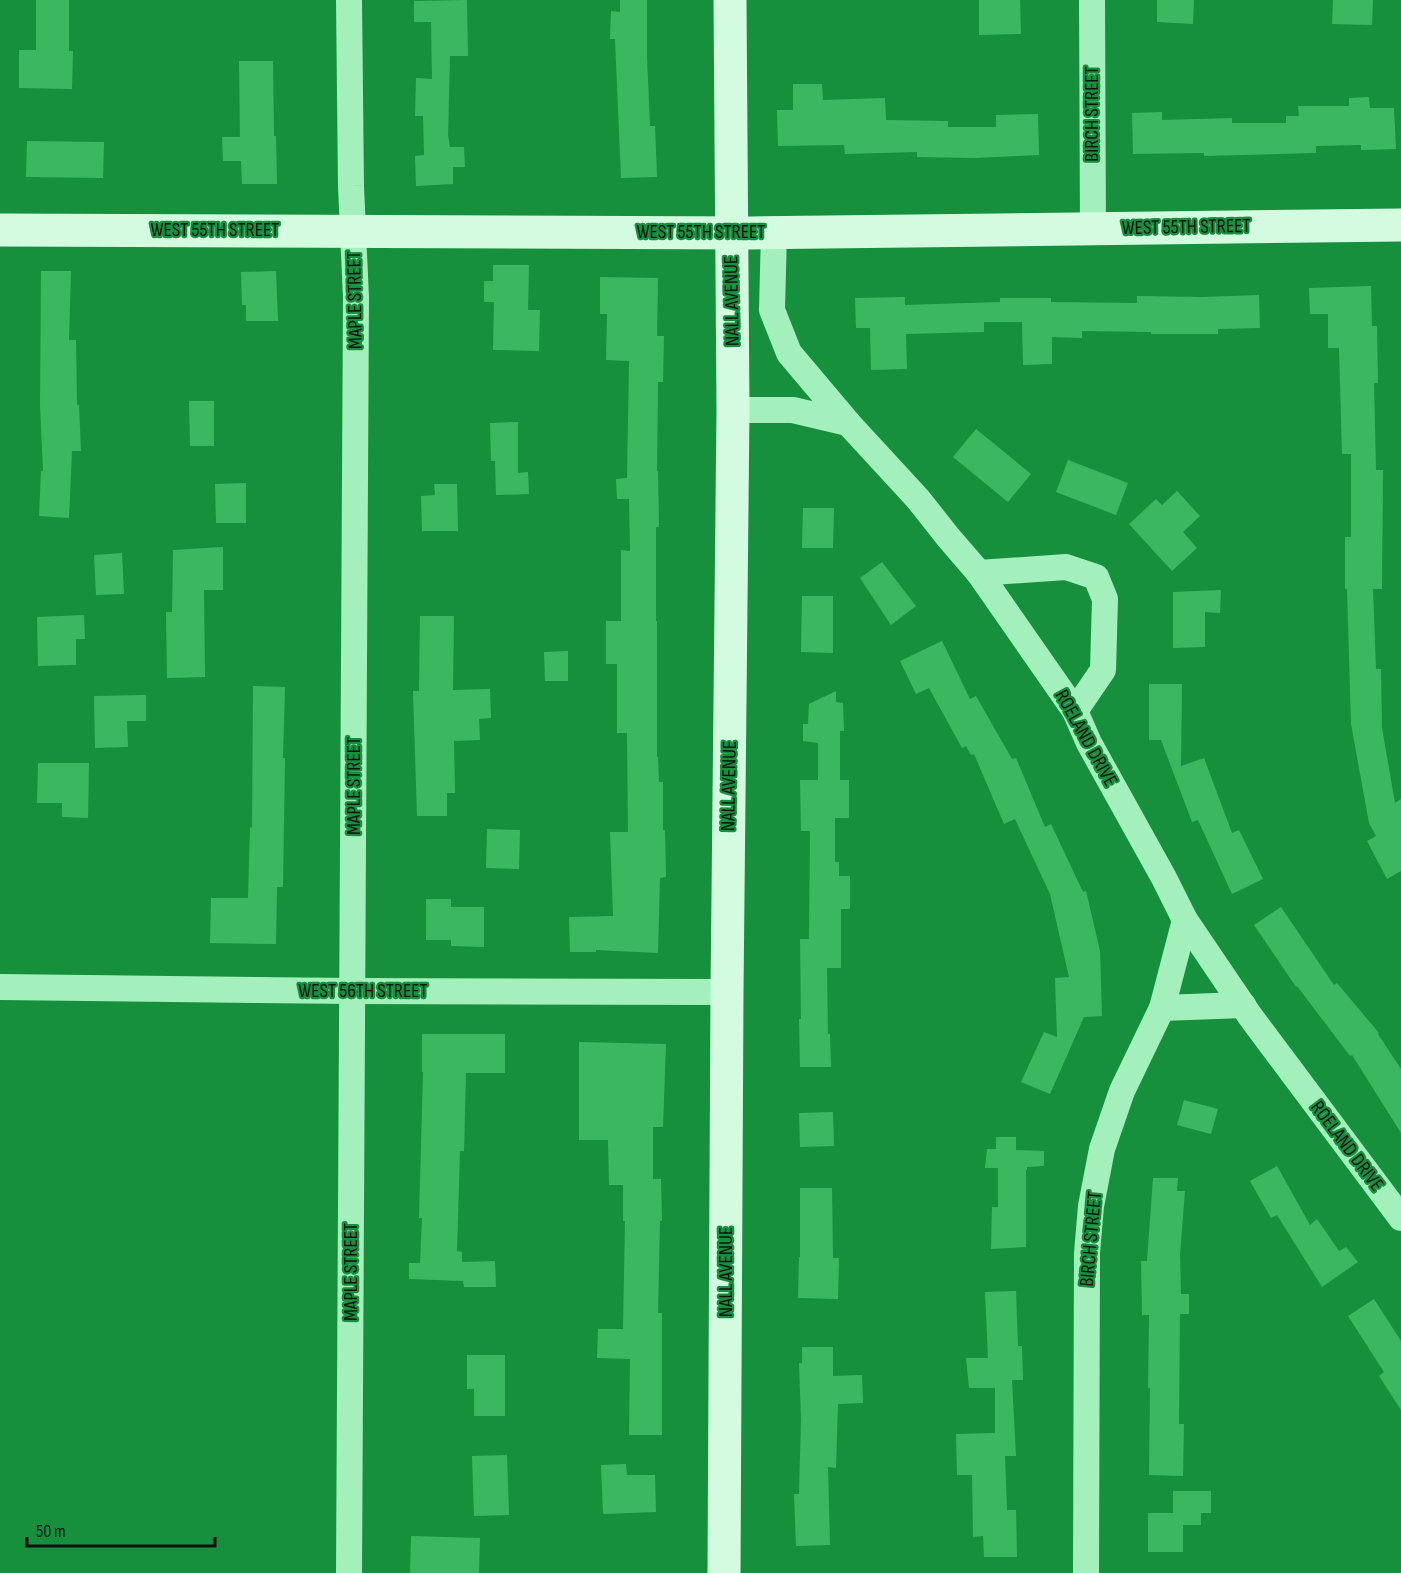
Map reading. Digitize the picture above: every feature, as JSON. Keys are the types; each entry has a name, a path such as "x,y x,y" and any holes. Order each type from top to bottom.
{"street":[{"name":"MAPLE STREET","path":"349,0 351,186 356,298 349,1573"},
{"name":"NALL AVENUE","path":"724,1573 733,410 730,0"},
{"name":"BIRCH STREET","path":"1092,0 1093,228"},
{"name":"WEST 55TH STREET","path":"0,230 732,233 1401,225"},
{"name":"ROELAND DRIVE","path":"774,232 772,310 789,352 848,423 918,499 979,573 1075,711 1089,743 1185,920 1243,1005 1401,1218"},
{"path":"733,410 793,410 848,423"},
{"path":"979,573 1066,567 1096,577 1106,599 1103,670 1075,711"},
{"name":"BIRCH STREET","path":"1086,1573 1087,1253 1091,1206 1102,1149 1122,1091 1162,1008 1185,920"},
{"name":"WEST 56TH STREET","path":"0,987 727,992"},
{"path":"1162,1008 1243,1005"}],"building":[{"path":"36,0 69,0 69,51 73,51 72,89 19,88 19,50 36,50"},
{"path":"467,0 468,56 450,56 448,135 450,147 464,147 465,167 453,167 453,184 416,186 415,156 424,155 423,116 415,116 416,78 432,79 431,22 414,22 414,1"},
{"path":"620,0 647,0 650,126 655,126 657,177 621,178 615,39 610,39 611,11 620,12"},
{"path":"979,0 1020,0 1021,34 979,35"},
{"path":"1157,0 1194,0 1193,24 1157,22"},
{"path":"1333,0 1373,0 1372,25 1332,24"},
{"path":"239,61 273,61 277,184 242,184 241,161 223,161 222,137 240,137"},
{"path":"793,84 822,84 823,100 885,98 886,120 948,121 948,127 996,127 996,115 1038,114 1039,155 973,158 917,157 917,152 845,154 844,145 778,146 777,110 793,110"},
{"path":"1369,97 1370,108 1394,108 1396,149 1361,150 1361,145 1316,146 1316,153 1204,156 1204,153 1133,154 1132,113 1162,112 1162,120 1232,118 1232,123 1286,123 1286,116 1299,116 1298,106 1349,106 1349,98"},
{"path":"27,141 104,142 103,178 26,177"},
{"path":"493,265 529,265 528,310 540,310 539,351 493,350 494,302 484,302 484,281 493,281"},
{"path":"41,271 71,271 69,340 76,340 77,405 79,405 81,451 72,451 69,518 39,516 41,471 43,471 40,405"},
{"path":"276,271 278,321 246,321 246,305 242,305 241,272"},
{"path":"600,277 658,278 657,336 664,336 663,382 658,382 659,527 656,527 656,621 657,757 659,782 663,782 666,877 660,878 658,953 596,950 596,952 570,952 569,917 613,916 610,832 628,832 627,733 617,733 617,664 606,664 606,621 621,621 621,550 630,551 629,499 617,499 616,479 627,478 629,361 606,360 607,314 600,314"},
{"path":"1371,286 1372,326 1377,326 1378,383 1374,383 1376,470 1383,470 1382,589 1373,589 1376,669 1381,669 1382,728 1395,803 1401,799 1401,871 1387,879 1367,841 1376,836 1369,823 1351,724 1345,537 1351,537 1351,454 1342,454 1339,348 1328,348 1328,314 1310,314 1309,288"},
{"path":"1259,295 1260,328 1218,329 1218,334 1082,331 1082,338 1052,337 1052,364 1023,365 1022,322 984,322 984,332 906,334 907,369 871,370 870,328 856,328 855,298 905,297 905,305 1000,302 1000,298 1051,298 1051,302 1137,303 1137,296"},
{"path":"189,401 214,401 214,446 190,446"},
{"path":"518,422 518,473 528,472 529,494 496,495 495,461 491,461 490,423"},
{"path":"976,429 1031,474 1008,502 953,457"},
{"path":"1068,460 1128,483 1116,515 1056,492"},
{"path":"246,483 246,523 216,523 215,484"},
{"path":"434,484 457,484 458,531 422,531 421,496 435,495"},
{"path":"1177,491 1200,516 1183,532 1197,548 1172,571 1129,524 1156,499 1162,505"},
{"path":"803,508 834,508 833,548 802,548"},
{"path":"223,547 223,590 204,590 205,677 167,678 166,612 172,612 173,550"},
{"path":"122,553 124,594 96,595 94,555"},
{"path":"882,562 916,606 891,625 860,578"},
{"path":"1221,590 1220,613 1205,612 1205,647 1173,648 1173,592"},
{"path":"802,596 833,596 833,653 801,652"},
{"path":"84,615 85,639 76,639 76,665 38,666 37,617"},
{"path":"420,616 454,616 453,690 490,689 491,718 479,719 480,740 454,741 455,793 447,793 447,816 417,816 413,691 419,691"},
{"path":"942,641 970,699 976,696 1012,759 1016,758 1045,827 1051,824 1083,892 1086,891 1100,951 1102,1016 1084,1017 1050,1094 1021,1082 1044,1032 1057,1037 1055,978 1069,977 1050,894 1015,819 1004,824 974,754 971,755 966,746 962,748 929,688 916,694 900,661"},
{"path":"568,651 568,681 545,681 544,652"},
{"path":"1149,684 1182,684 1181,766 1204,758 1232,833 1239,830 1263,879 1232,894 1198,820 1192,822 1161,740 1149,740"},
{"path":"253,686 285,687 283,887 277,887 276,944 210,943 211,898 248,898 250,827 252,828"},
{"path":"836,691 836,702 843,703 844,731 840,731 840,780 849,780 849,818 835,818 835,862 839,862 839,876 850,876 850,909 841,909 841,968 827,968 831,1067 800,1067 800,939 809,939 810,831 801,831 800,780 818,780 818,743 803,741 803,724 808,724 809,704"},
{"path":"146,695 146,721 127,721 128,747 95,748 94,696"},
{"path":"38,763 89,763 88,818 62,817 62,803 37,803"},
{"path":"487,829 520,830 519,869 486,868"},
{"path":"426,899 451,899 451,907 484,907 484,947 451,946 451,940 426,940"},
{"path":"1281,907 1334,985 1337,983 1379,1033 1401,1069 1401,1133 1352,1055 1350,1056 1296,987 1254,925"},
{"path":"422,1034 505,1034 505,1073 466,1073 464,1151 460,1151 457,1251 462,1252 462,1262 495,1261 496,1287 464,1287 463,1281 409,1279 409,1263 420,1263"},
{"path":"579,1042 666,1044 663,1127 653,1127 653,1179 661,1179 662,1221 660,1221 658,1313 662,1313 662,1435 629,1435 630,1359 597,1358 598,1329 623,1329 625,1221 623,1221 623,1185 609,1185 608,1140 579,1140"},
{"path":"1184,1100 1218,1109 1211,1134 1177,1125"},
{"path":"833,1112 834,1146 800,1147 799,1113"},
{"path":"996,1137 1016,1137 1016,1150 1044,1151 1044,1166 1027,1167 1026,1170 1026,1247 991,1249 992,1207 998,1207 998,1168 985,1168 987,1149 996,1149"},
{"path":"1277,1166 1310,1225 1317,1219 1339,1251 1346,1247 1358,1262 1322,1287 1277,1215 1271,1218 1250,1181"},
{"path":"1153,1178 1178,1178 1177,1191 1185,1191 1180,1255 1181,1294 1189,1294 1189,1314 1180,1314 1179,1424 1184,1424 1183,1476 1149,1475 1149,1315 1142,1315 1141,1261 1147,1261"},
{"path":"800,1188 832,1188 833,1258 839,1258 838,1299 798,1298"},
{"path":"1016,1291 1018,1346 1022,1346 1023,1380 1012,1380 1016,1456 1005,1456 1007,1510 1016,1510 1017,1557 984,1557 983,1536 973,1537 972,1475 957,1475 956,1434 995,1433 995,1388 969,1388 966,1358 988,1358 985,1292"},
{"path":"1374,1299 1401,1341 1401,1410 1379,1376 1384,1372 1348,1316"},
{"path":"802,1347 833,1347 833,1376 862,1375 863,1403 838,1404 836,1468 828,1467 830,1545 796,1546 794,1494 799,1494 801,1419 799,1363 802,1363"},
{"path":"467,1355 505,1355 505,1416 474,1416 474,1389 467,1389"},
{"path":"507,1455 509,1515 474,1516 472,1456"},
{"path":"626,1464 627,1475 655,1475 656,1512 603,1514 601,1465"},
{"path":"1173,1491 1211,1491 1211,1513 1201,1513 1201,1525 1183,1525 1183,1552 1148,1552 1148,1513 1173,1513"},
{"path":"411,1536 480,1538 479,1573 410,1573"}]}
